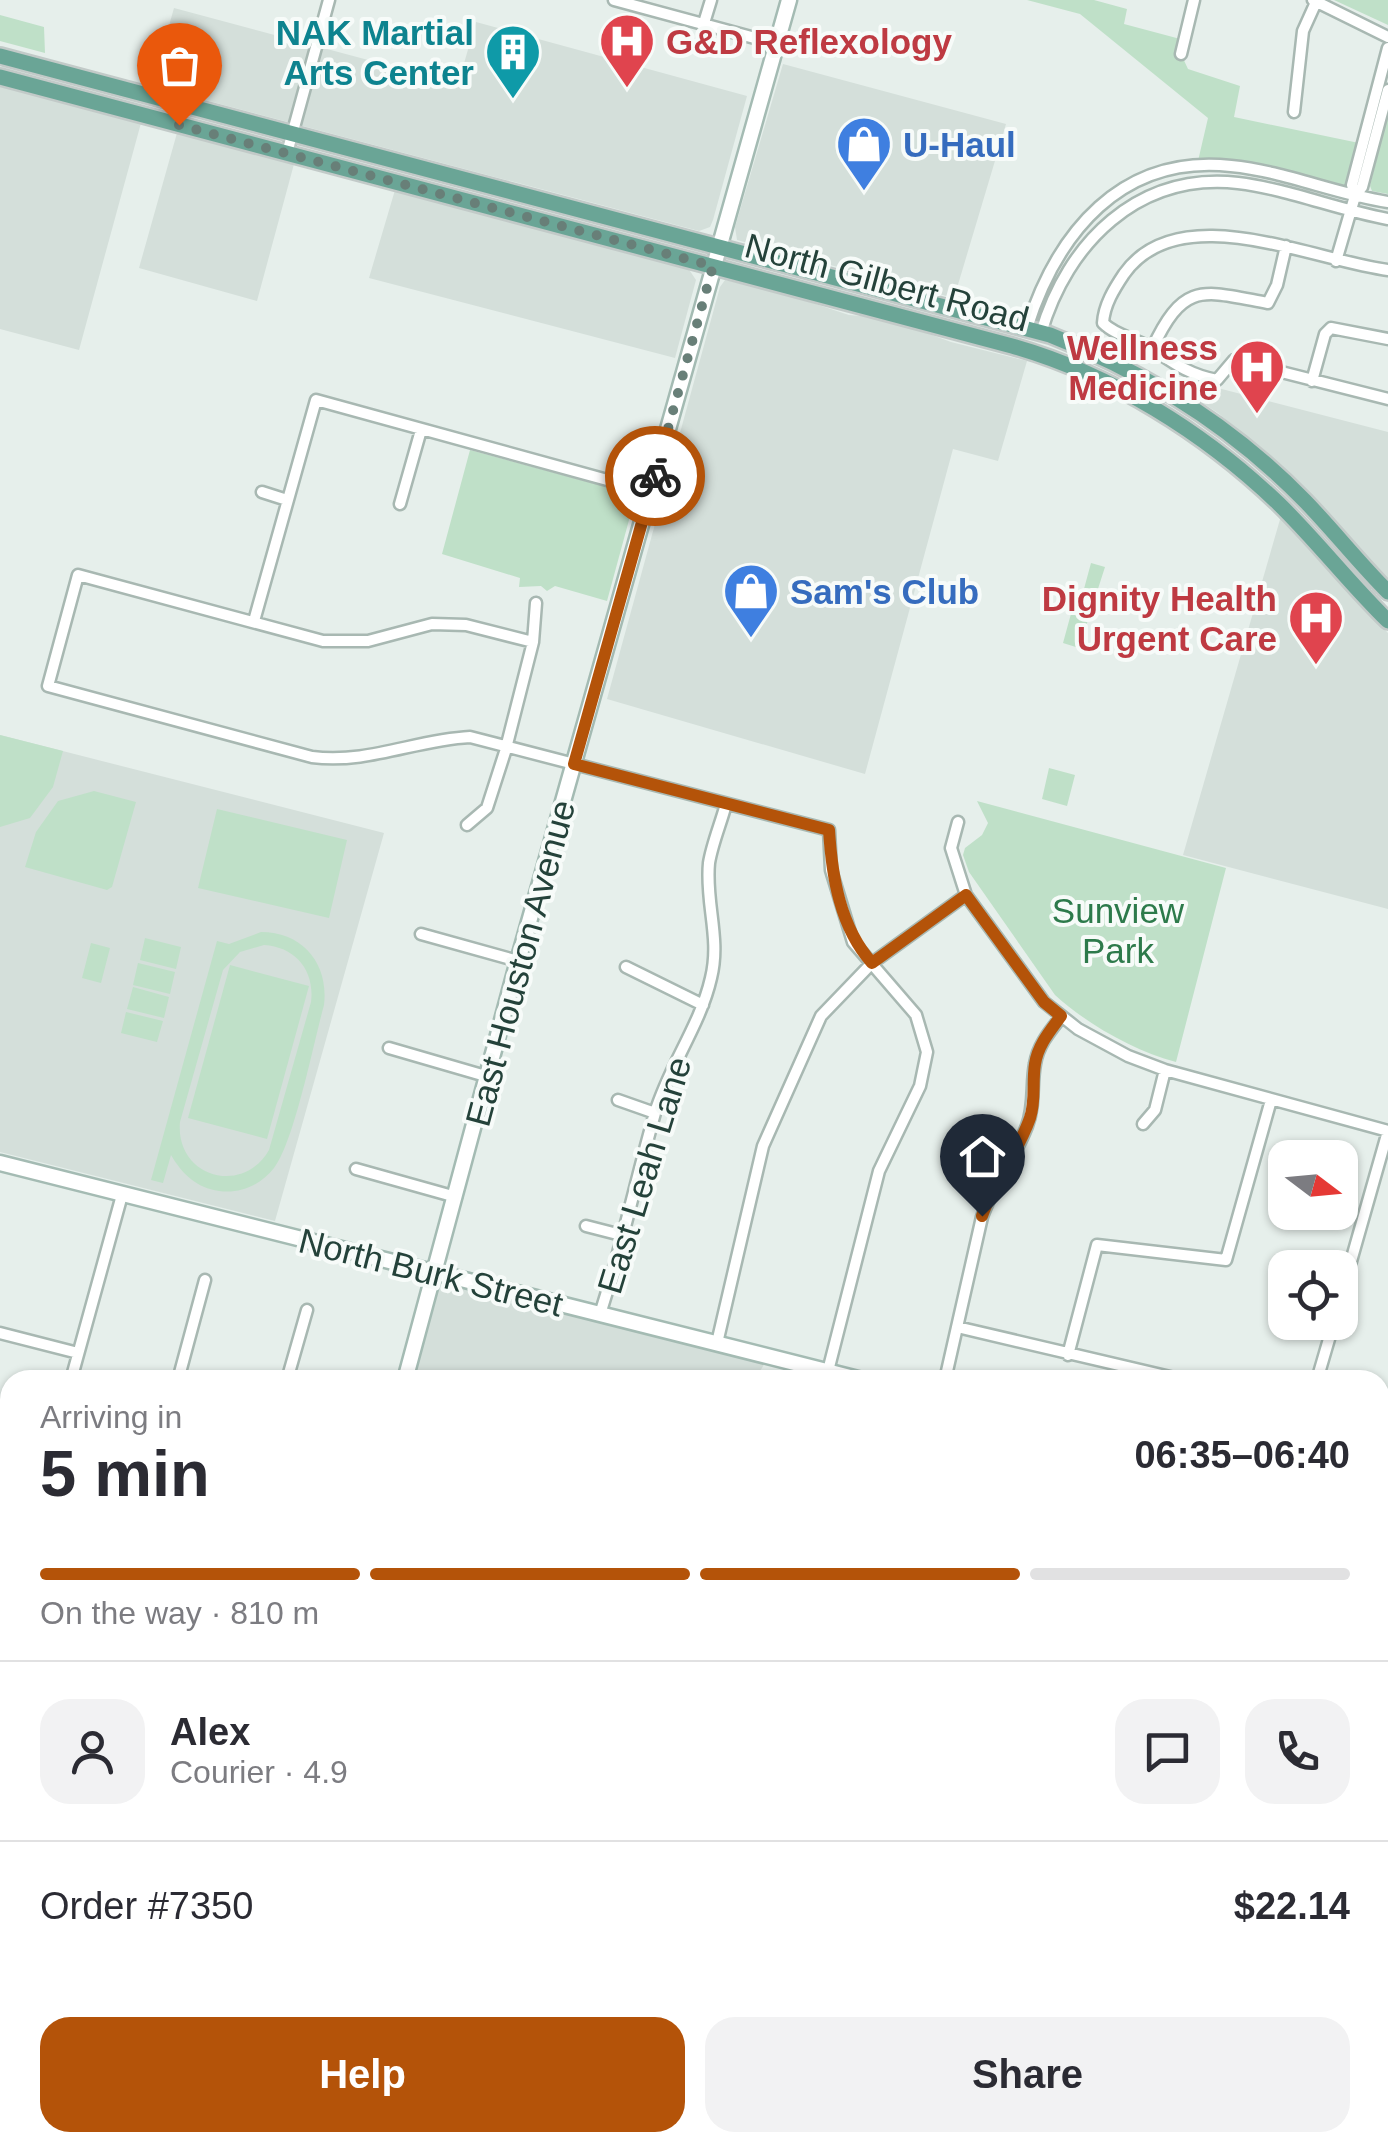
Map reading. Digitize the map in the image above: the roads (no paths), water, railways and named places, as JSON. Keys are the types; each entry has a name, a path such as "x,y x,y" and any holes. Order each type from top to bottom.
{"main road":[{"name":"North Gilbert Road","path":"0,56 404,163 1012,346 1112,386 1183,427 1242,470 1388,621"},
{"path":"23,82 37,76 74,85 82,78"},
{"name":"North Gilbert Road","path":"0,77 399,182 1034,330 1144,377 1234,436 1307,503 1388,592"},
{"path":"399,182 404,163"}],"street":[{"path":"286,153 329,0"},
{"path":"614,0 777,44"},
{"path":"704,24 712,0"},
{"name":"East Houston Avenue","path":"408,1370 518,961 790,0"},
{"path":"1181,54 1194,0"},
{"path":"1294,112 1298,57 1315,1 1388,37"},
{"path":"1336,261 1388,48"},
{"path":"1354,196 1362,187 1388,90"},
{"path":"1034,330 1045,276 1069,236 1098,207 1154,175 1192,166 1230,166 1388,202"},
{"path":"1034,330 1078,252 1106,222 1133,202 1188,185 1236,183 1388,219"},
{"path":"1388,270 1241,238 1188,237 1166,243 1133,262 1103,312 1103,323 1198,376 1217,380 1234,360 1388,399"},
{"path":"1152,349 1164,324 1193,297 1222,292 1268,303 1273,298 1286,246"},
{"path":"1312,381 1325,334 1331,328 1388,339"},
{"path":"254,622 316,400 650,492"},
{"path":"400,504 421,430"},
{"path":"262,492 287,500"},
{"path":"534,642 466,625 432,624 347,644 324,642 78,576 48,686 327,759 367,758 411,745 470,737 829,830 831,870 853,942 916,1015 928,1052 920,1086 879,1171 828,1370"},
{"path":"467,825 487,808 506,747 534,642 536,603"},
{"name":"East Leah Lane","path":"600,1314 625,1236 656,1113 704,1005 717,951 710,861 726,804"},
{"path":"958,822 951,848 966,895 1044,1002 1078,1030 1165,1070 1388,1131 1354,1250"},
{"path":"717,1343 770,1124 821,1016 872,963 966,895"},
{"path":"421,934 518,961"},
{"path":"626,967 704,1005"},
{"path":"947,1370 982,1216 990,1192 1020,1143 1032,1113 1034,1064 1041,1044 1061,1016"},
{"path":"389,1048 489,1077"},
{"path":"1143,1124 1155,1110 1165,1070"},
{"path":"618,1100 656,1113"},
{"path":"1068,1355 1097,1244 1226,1260 1271,1100"},
{"name":"North Burk Street","path":"0,1163 824,1370"},
{"path":"356,1169 456,1197"},
{"path":"74,1370 122,1195"},
{"path":"586,1226 625,1236"},
{"path":"181,1370 206,1280"},
{"path":"291,1370 307,1310"},
{"path":"957,1326 1137,1370"},
{"path":"0,1334 78,1353"},
{"path":"1320,1370 1329,1340"}],"place":[{"name":"G&D Reflexology","path":"627,90"},
{"name":"NAK Martial Arts Center","path":"513,101"},
{"name":"U-Haul","path":"864,193"},
{"name":"Wellness Medicine","path":"1257,416"},
{"name":"Sam's Club","path":"751,640"},
{"name":"Dignity Health Urgent Care","path":"1316,667"}],"park label":[{"name":"Sunview Park","path":"1118,930"}]}
